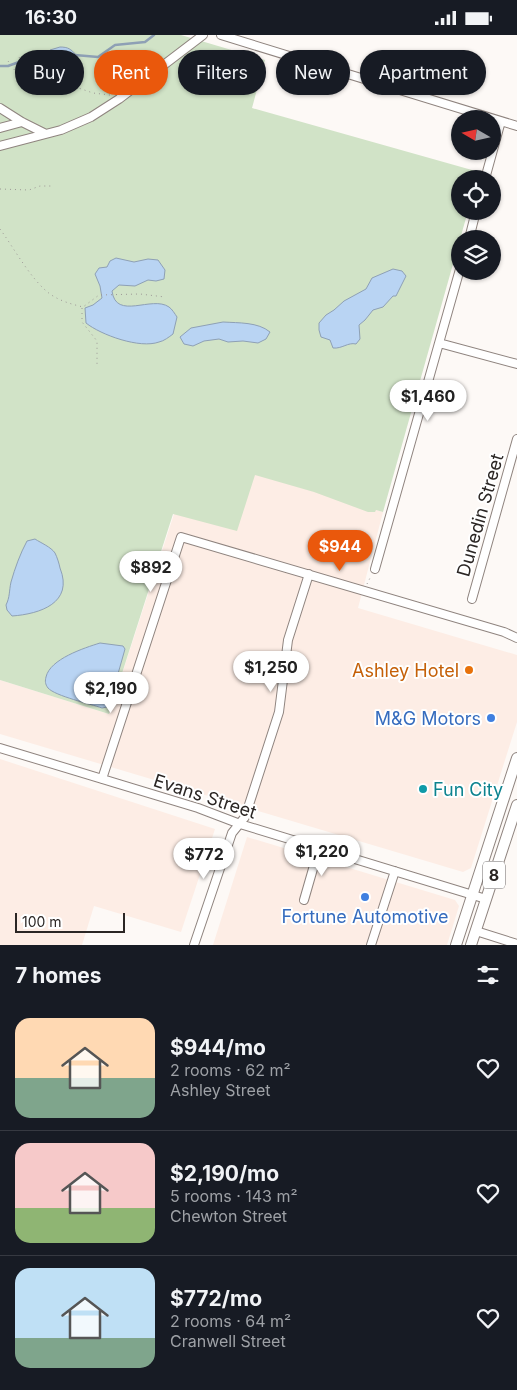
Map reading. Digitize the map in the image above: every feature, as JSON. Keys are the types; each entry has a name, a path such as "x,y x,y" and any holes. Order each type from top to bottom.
{"highway":[{"name":"8","path":"456,945 517,757"},
{"name":"8","path":"471,945 517,805"}],"street":[{"path":"0,146 61,130 91,117 127,93 203,35"},
{"path":"221,35 517,126"},
{"path":"1,110 44,133"},
{"path":"488,170 502,121"},
{"path":"0,127 22,122"},
{"path":"375,569 457,280"},
{"path":"440,343 517,364"},
{"name":"Dunedin Street","path":"472,599 517,439"},
{"path":"102,779 181,537 517,637"},
{"path":"194,945 232,833 245,817 279,712 286,648 309,574"},
{"path":"504,632 517,632"},
{"name":"Evans Street","path":"0,748 486,899"},
{"path":"304,900 320,848"},
{"path":"370,945 394,871"},
{"path":"476,931 517,944"}],"path":[{"path":"8,61 15,71"},
{"path":"84,90 112,96"},
{"path":"0,189 29,190 40,186 51,186"},
{"path":"0,229 40,285 51,295 82,307"},
{"path":"82,307 99,295 140,294 165,297"},
{"path":"82,307 82,322 97,341 97,367"},
{"path":"364,591 375,569"}],"shaded area":[{"path":"255,474 383,512 358,608 517,655 517,722 471,868 463,872 0,734 0,680 109,714 174,514"},
{"path":"0,759 215,829 181,932 94,906 82,945 0,945"},
{"path":"247,837 455,900 459,906 447,945 213,945"}],"green space":[{"path":"0,35 181,35 231,50 178,50 178,95 256,95 252,108 472,170 451,170 451,220 465,220 463,230 451,230 451,271 383,512 376,510 375,512 368,512 314,492 255,475 237,531 173,514 109,714 0,680"}],"water":[{"path":"60,47 71,50 50,50"},
{"path":"116,258 134,262 148,259 158,260 165,270 164,279 148,280 135,286 119,285 112,291 115,300 120,304 136,306 162,304 170,308 177,317 173,334 166,339 151,344 121,340 101,332 86,323 85,308 102,298 95,274 99,268 107,267 110,261"},
{"path":"393,269 402,271 406,276 396,296 393,296 383,307 373,310 359,325 360,339 356,344 333,348 330,340 321,337 319,323 344,301 366,289 372,278"},
{"path":"223,322 260,326 270,332 266,339 258,343 228,342 219,339 204,341 193,346 184,344 180,337 191,328"},
{"path":"35,539 55,553 63,580 62,590 52,604 43,609 33,613 12,616 7,610 6,605 11,582 27,541"},
{"path":"100,643 123,646 125,649 107,707 102,708 58,694 48,688 46,677 54,665 68,655"}],"waterway":[{"path":"84,56 98,57 115,45 145,42 154,35"},
{"path":"0,66 15,63"}],"place":[{"name":"Ashley Hotel","path":"469,670"},
{"name":"M&G Motors","path":"491,718"},
{"name":"Fun City","path":"423,789"},
{"name":"Fortune Automotive","path":"365,897"}]}
